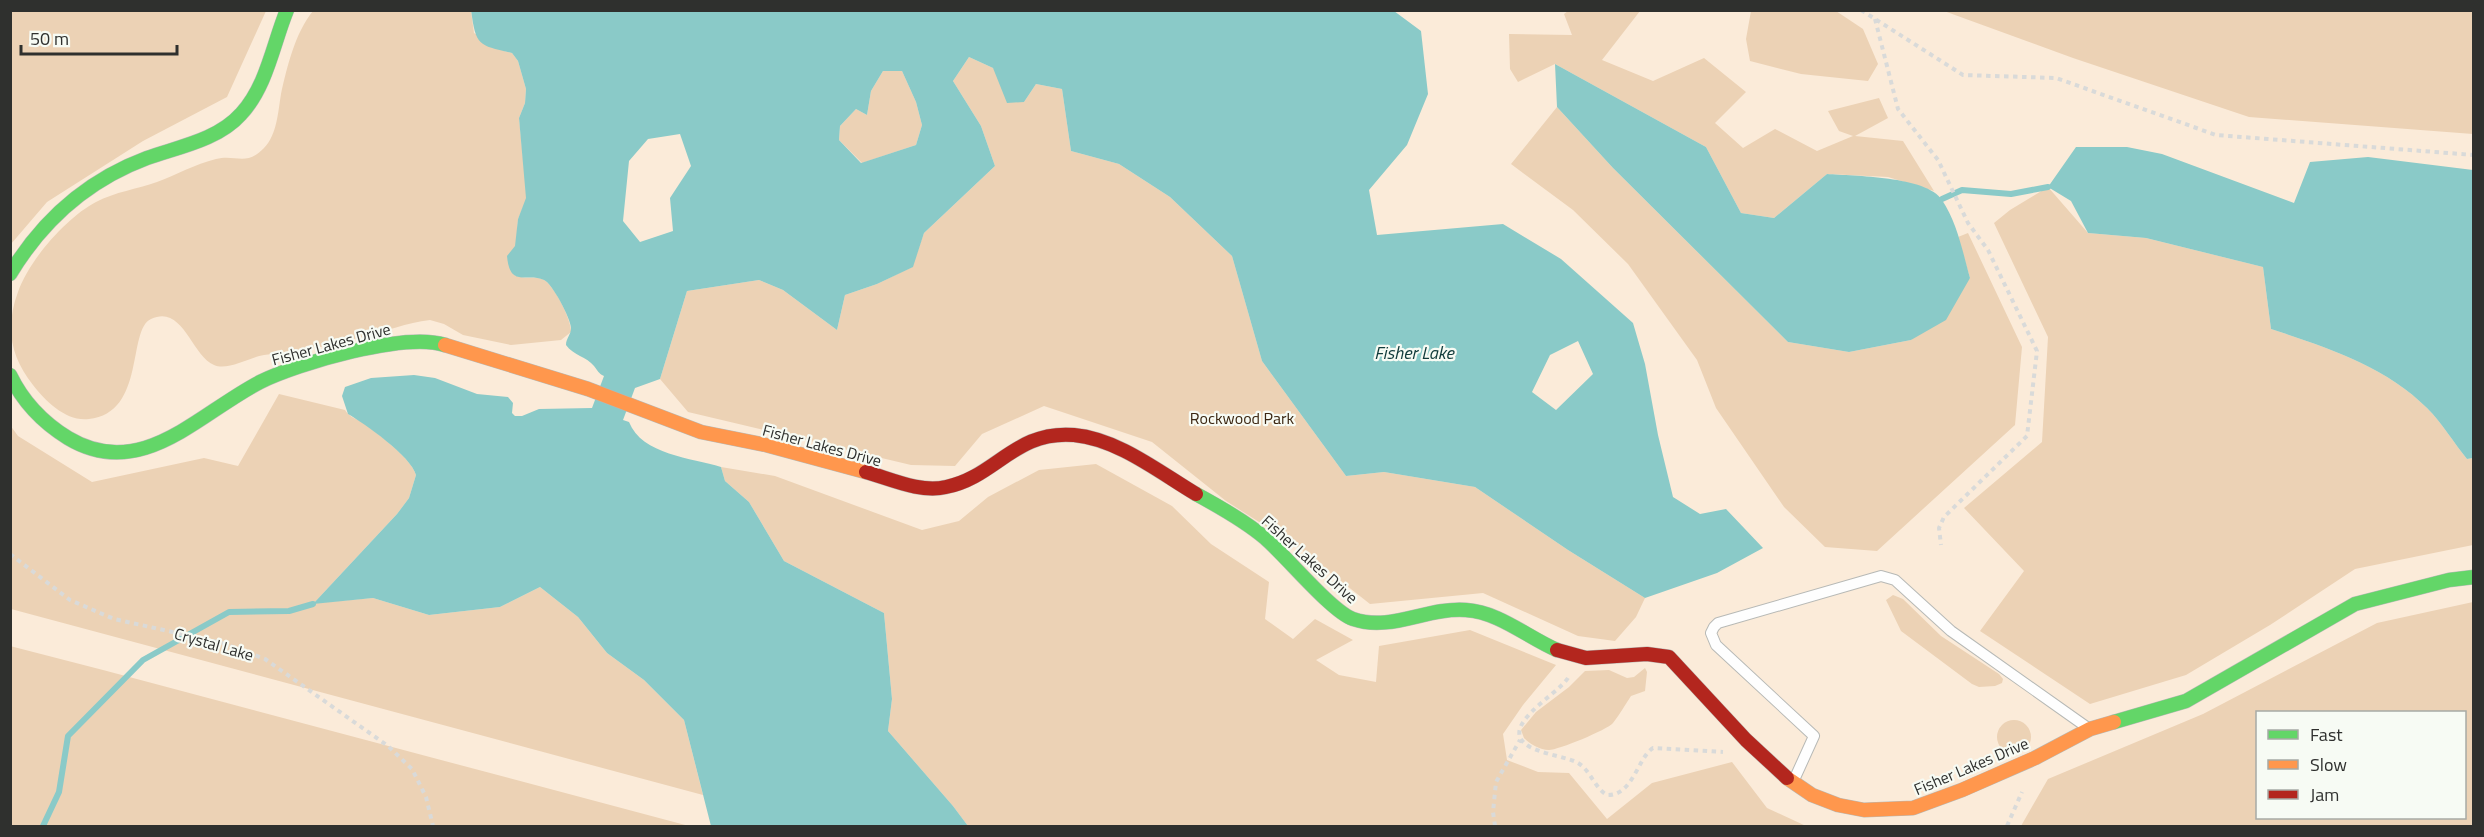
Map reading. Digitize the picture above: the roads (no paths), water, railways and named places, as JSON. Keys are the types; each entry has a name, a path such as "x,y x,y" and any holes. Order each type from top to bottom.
{"street":[{"path":"10,274 24,252 52,220 68,204 101,180 128,166 212,134 239,116 254,97 259,86 287,10"},
{"name":"Fisher Lakes Drive","path":"10,375 37,415 80,445 105,453 143,450 162,442 281,372 399,343 423,341 452,346 588,389 701,432 766,445 912,486 946,488 971,478 1018,445 1029,440 1060,434 1090,438 1116,448 1237,518 1265,538 1350,618 1391,623 1452,609 1469,610 1493,617 1556,650 1581,657 1614,658 1651,654 1669,657 1749,743 1792,783 1812,795 1838,805 1864,810 1913,808 1962,790 2035,758 2090,729 2186,701 2355,604 2449,580 2474,577"}],"lane":[{"path":"1792,783 1814,736 1716,645 1711,633 1718,623 1881,576 1895,580 1951,631 2090,729"}],"water":[{"name":"Fisher Lake","path":"471,10 1394,11 1421,31 1428,94 1407,145 1369,190 1377,235 1503,224 1561,259 1633,323 1645,364 1658,435 1673,497 1700,514 1726,509 1763,548 1717,573 1645,598 1568,550 1475,487 1384,472 1346,476 1262,361 1232,256 1170,197 1119,164 1071,151 1062,89 1036,84 1024,102 1007,103 993,68 969,57 953,81 981,126 995,166 924,233 913,267 877,284 845,295 837,330 783,290 759,280 687,291 660,379 635,388 623,420 629,422 635,433 645,442 656,448 669,454 721,467 725,481 749,502 784,561 884,613 892,699 888,731 968,826 711,826 684,720 644,680 607,653 578,617 540,587 500,607 429,615 373,598 313,604 397,514 409,498 416,475 397,450 348,414 342,396 345,387 371,378 414,375 435,378 477,394 508,397 513,403 512,413 515,416 522,416 539,409 592,408 604,376 591,363 566,345 571,330 570,323 552,288 544,280 538,278 516,276 509,266 507,256 515,246 518,219 526,198 519,118 525,103 526,89 518,61 512,53 486,46 477,38","holes":["883,71 902,71 916,102 922,125 916,145 861,163 839,140 840,126 856,109 867,115 871,91","680,134 691,166 670,198 673,231 640,242 623,221 629,161 648,139","1578,341 1593,374 1556,410 1532,392 1550,355"]},
{"path":"1555,64 1706,147 1741,213 1774,218 1827,174 1889,179 1921,186 1934,192 1942,200 1952,218 1970,278 1946,320 1911,340 1849,352 1788,342 1613,168 1557,107"},
{"path":"2076,147 2127,147 2162,154 2294,203 2310,162 2368,157 2473,170 2473,458 2467,459 2427,408 2393,380 2333,351 2271,329 2263,267 2146,238 2088,233 2071,201 2048,187"}],"waterway":[{"path":"1942,199 1962,190 2011,194 2048,187"},
{"path":"43,826 59,792 68,736 143,660 229,612 289,611 313,604"}],"park label":[{"name":"Rockwood Park","path":"1242,418"}]}
